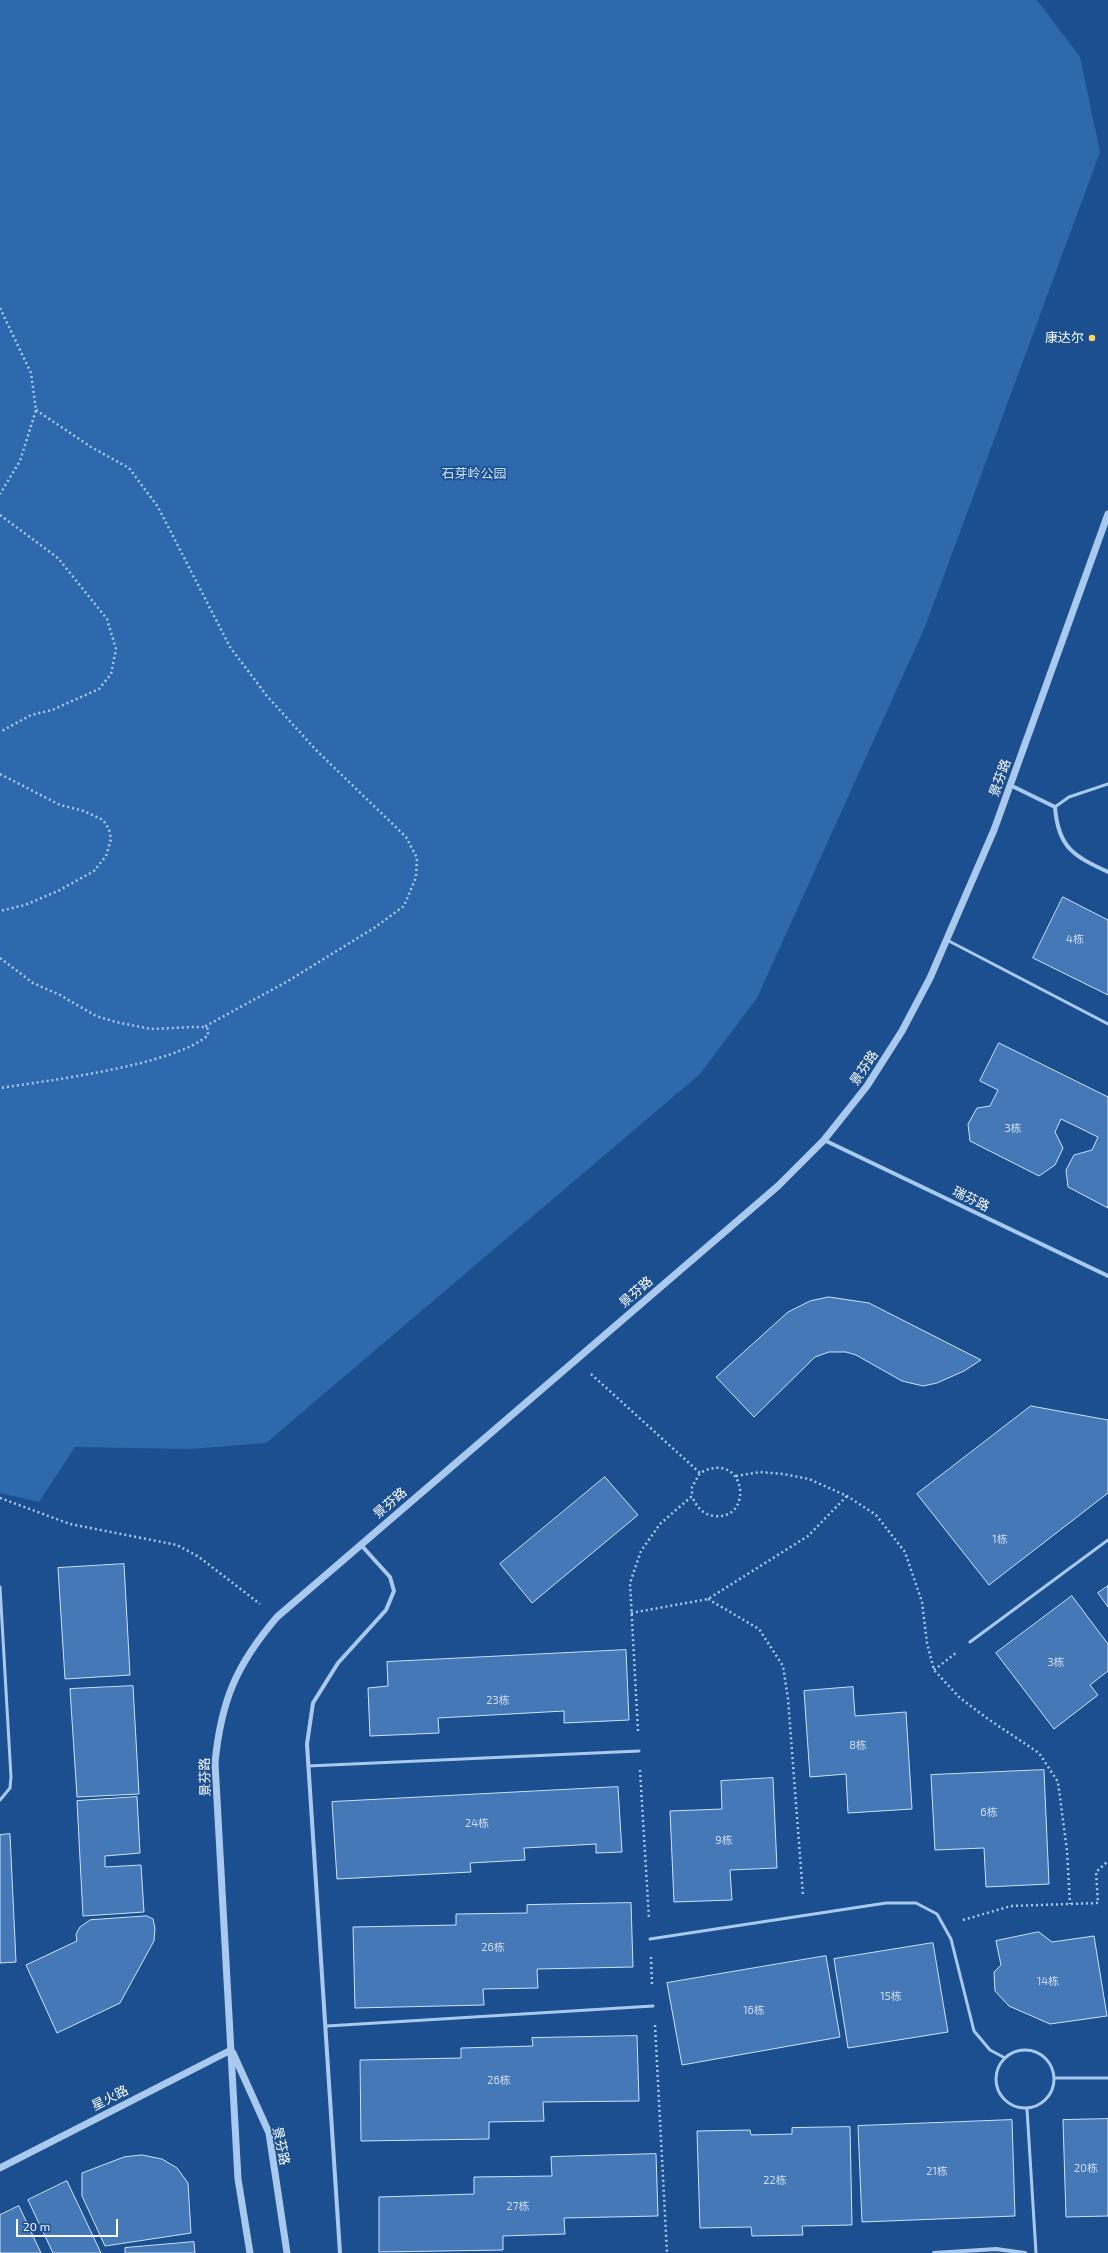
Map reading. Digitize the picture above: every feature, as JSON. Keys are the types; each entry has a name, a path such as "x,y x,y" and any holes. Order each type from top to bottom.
{"street":[{"name":"景芬路","path":"250,2253 238,2179 215,1763 218,1731 225,1705 238,1671 254,1644 277,1617 744,1216 824,1140 867,1086 902,1031 947,940 994,830 1108,514"},
{"path":"1010,785 1055,807 1059,833 1070,850 1081,859 1108,872"},
{"name":"瑞芬路","path":"824,1140 1108,1276"},
{"path":"340,2253 327,2026 307,1744 313,1703 338,1662 386,1610 394,1591 390,1577 361,1545"},
{"name":"景芬路","path":"231,2050 269,2133 287,2253"},
{"name":"星火路","path":"0,2168 231,2050"},
{"path":"934,2253 996,2249 1025,2253"}],"lane":[{"path":"1055,807 1069,797 1108,784"},
{"path":"947,940 1108,1024"},
{"path":"970,1642 1108,1540"},
{"path":"0,1587 11,1777 10,1788 0,1800"},
{"path":"308,1766 639,1751"},
{"path":"650,1939 804,1914 886,1903 916,1903 938,1914 951,1939 974,2031 990,2050 1005,2058"},
{"path":"327,2026 653,2006"},
{"path":"1023,2050 1041,2054 1050,2064 1055,2078 1054,2087 1044,2102 1036,2107 1027,2109 1017,2108 1001,2096 997,2086 996,2076 999,2066 1005,2058 1013,2053 1023,2050"},
{"path":"1055,2078 1108,2078"},
{"path":"1027,2109 1036,2253"}],"path":[{"path":"0,308 31,372 36,410 20,461 0,494"},
{"path":"0,958 33,983 96,1016 116,1022 151,1029 204,1027 288,981 374,928 404,906 416,877 417,858 406,838 316,750 267,696 230,647 158,507 129,468 91,446 36,410"},
{"path":"0,515 58,558 107,618 116,650 111,674 99,689 52,710 31,715 0,732"},
{"path":"0,774 60,805 84,811 103,820 109,828 111,839 106,856 94,871 32,902 0,911"},
{"path":"0,1088 113,1069 164,1056 200,1043 208,1035 208,1030 204,1027"},
{"path":"576,1360 700,1473"},
{"path":"715,1467 730,1471 736,1476 740,1483 740,1499 737,1506 724,1515 707,1514 695,1504 692,1496 692,1487 700,1473 715,1467"},
{"path":"736,1476 760,1472 784,1474 810,1479 847,1496 876,1515 905,1552 922,1602 927,1643 934,1670 960,1698 1039,1753 1058,1782 1067,1851 1070,1904"},
{"path":"668,2253 630,1582 641,1552 660,1524 692,1496"},
{"path":"631,1613 708,1598 808,1536 847,1496"},
{"path":"0,1498 70,1524 177,1545 199,1557 277,1617"},
{"path":"708,1598 759,1629 783,1666 788,1699 804,1914"},
{"path":"934,1670 970,1642"},
{"path":"944,1925 1012,1906 1098,1903 1096,1872 1108,1860"}],"green space":[{"name":"石芽岭公园","path":"0,0 1037,0 1080,57 1100,152 925,627 757,998 700,1074 266,1443 190,1449 75,1447 39,1502 0,1493"}],"building":[{"path":"1063,897 1108,920 1108,995 1033,958"},
{"path":"999,1043 1108,1097 1108,1208 1068,1187 1066,1170 1074,1155 1092,1150 1098,1137 1061,1119 1055,1132 1063,1148 1055,1165 1039,1176 970,1141 968,1124 977,1108 990,1106 998,1090 980,1081"},
{"path":"829,1297 869,1303 981,1360 964,1371 937,1383 923,1386 902,1381 856,1355 846,1352 829,1352 815,1357 754,1417 716,1377 788,1312 810,1301"},
{"path":"1031,1406 1108,1420 1108,1493 989,1585 917,1494"},
{"path":"605,1477 638,1515 532,1603 500,1564"},
{"path":"124,1564 130,1675 65,1679 58,1568"},
{"path":"1108,1586 1108,1607 1098,1593"},
{"path":"1072,1596 1108,1644 1108,1671 1090,1685 1098,1695 1054,1729 996,1653"},
{"path":"626,1650 629,1720 564,1723 564,1711 438,1718 439,1733 370,1736 368,1688 388,1686 387,1662"},
{"path":"133,1686 139,1794 77,1797 70,1689"},
{"path":"853,1687 855,1716 906,1712 912,1809 848,1813 846,1774 810,1777 804,1691"},
{"path":"1044,1770 1049,1884 986,1887 984,1848 935,1850 931,1775"},
{"path":"773,1778 777,1868 730,1870 732,1900 674,1902 670,1811 722,1809 721,1781"},
{"path":"618,1787 622,1852 596,1853 596,1844 524,1848 525,1860 470,1863 471,1872 337,1879 332,1802"},
{"path":"137,1797 140,1853 105,1856 105,1867 141,1865 144,1912 83,1916 77,1801"},
{"path":"10,1834 16,1962 0,1963 0,1835"},
{"path":"631,1903 633,1967 537,1969 538,1988 483,1989 484,2005 355,2008 353,1927 456,1925 456,1914 527,1913 527,1905"},
{"path":"147,1916 153,1919 155,1928 154,1941 120,2003 57,2033 26,1965 77,1941 76,1934 80,1927 90,1920"},
{"path":"1039,1932 1052,1942 1094,1936 1107,2016 1050,2024 1009,2006 995,1991 994,1972 1001,1965 996,1941"},
{"path":"933,1943 948,2032 848,2048 834,1959"},
{"path":"826,1956 840,2037 682,2065 667,1983"},
{"path":"637,2036 639,2101 543,2102 544,2121 489,2122 489,2139 361,2141 360,2060 461,2058 461,2048 533,2046 532,2038"},
{"path":"1108,2119 1108,2216 1066,2217 1063,2120"},
{"path":"1012,2120 1015,2216 862,2222 858,2126"},
{"path":"850,2127 852,2225 802,2226 803,2235 752,2236 751,2227 700,2228 697,2131 750,2130 751,2135 792,2134 792,2128"},
{"path":"656,2154 658,2216 564,2218 565,2234 503,2236 503,2250 379,2252 379,2197 474,2194 474,2177 552,2176 551,2157"},
{"path":"142,2155 162,2159 177,2168 188,2183 191,2233 105,2246 82,2196 82,2173 124,2157"},
{"path":"67,2181 101,2253 53,2253 28,2200"},
{"path":"19,2206 41,2253 0,2253 0,2215"},
{"path":"194,2242 195,2253 125,2253 125,2248"}],"place":[{"name":"康达尔","path":"1092,338"}]}
